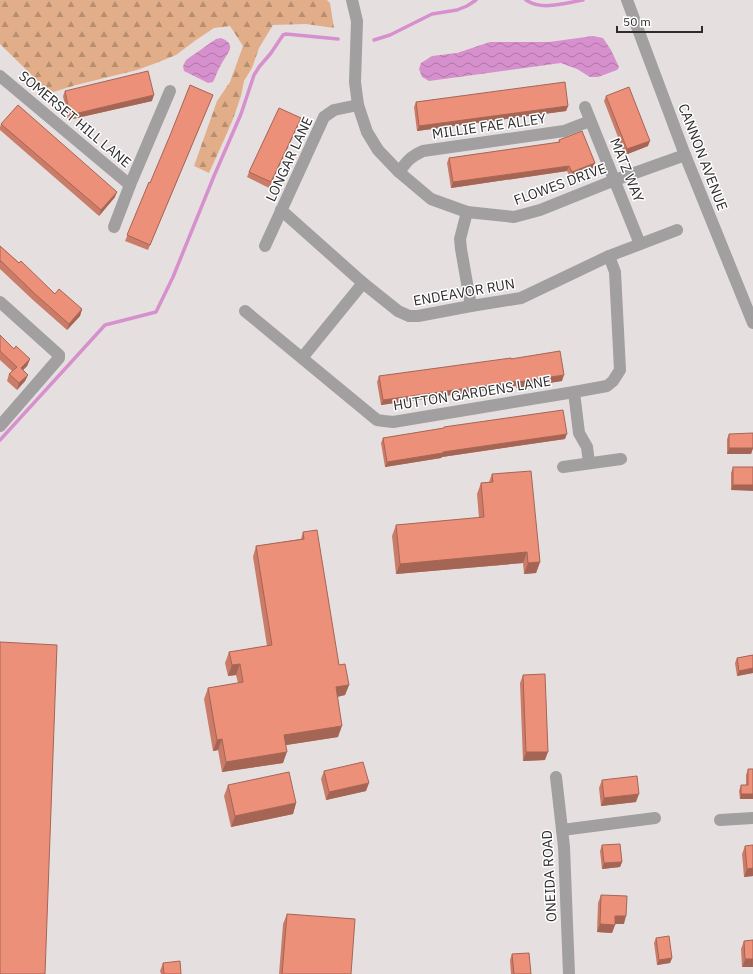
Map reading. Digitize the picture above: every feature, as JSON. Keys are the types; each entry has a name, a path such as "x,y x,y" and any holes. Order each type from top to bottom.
{"street":[{"name":"FLOWES DRIVE","path":"352,0 357,21 355,82 358,105 367,132 378,150 399,172 431,199 467,212 514,217 540,210 615,180 685,155"},
{"name":"CANNON AVENUE","path":"627,1 685,155 753,323"},
{"name":"SOMERSET HILL LANE","path":"0,76 130,185"},
{"name":"SOMERSET HILL LANE","path":"114,227 170,91"},
{"name":"LONGAR LANE","path":"265,246 324,117 334,110 358,105"},
{"name":"MATZ WAY","path":"585,107 640,244"},
{"name":"MILLIE FAE ALLEY","path":"399,172 413,155 423,151 564,131 590,121"},
{"name":"ENDEAVOR RUN","path":"281,210 363,283 398,311 410,316 418,316 521,298 610,256 677,230"},
{"path":"467,212 460,239 471,306"},
{"name":"HUTTON GARDENS LANE","path":"245,311 377,420 393,422 574,392 606,386 613,381 620,370 615,272 610,256"},
{"path":"302,358 363,283"},
{"path":"0,302 59,355 59,358 0,426"},
{"path":"574,392 579,433 587,447 589,463"},
{"path":"563,467 621,458"},
{"name":"ONEIDA ROAD","path":"556,777 562,830 567,902 569,974"},
{"path":"562,830 655,818"},
{"path":"720,820 753,818"}],"green space":[{"path":"0,0 327,0 330,3 334,28 306,24 273,25 259,48 252,68 244,81 241,96 233,119 209,173 194,166 217,101 230,82 243,46 230,26 214,28 176,55 159,62 137,70 50,93 0,44"}],"water":[{"path":"593,36 603,38 611,50 619,67 617,70 598,77 590,77 577,69 561,63 429,81 422,77 419,69 421,63 432,56 457,53 490,42 549,42"},
{"path":"221,38 229,44 230,50 213,82 208,83 184,71 183,66 186,60 216,39"}],"building":[{"path":"148,71 154,95 70,115 65,91"},
{"path":"565,82 568,106 419,126 416,102"},
{"path":"190,85 213,95 150,245 127,235"},
{"path":"629,87 650,141 627,149 606,96"},
{"path":"18,105 117,192 101,210 1,124"},
{"path":"279,108 301,118 271,182 249,172"},
{"path":"582,131 595,163 572,172 569,166 453,182 449,158 560,142 559,140"},
{"path":"0,246 19,263 21,261 55,294 59,289 82,309 69,324 1,261 0,262"},
{"path":"0,335 14,349 16,346 30,359 21,368 28,375 19,383 9,374 17,367 0,351"},
{"path":"560,351 564,375 383,400 379,376 511,359"},
{"path":"563,410 567,434 443,452 387,462 383,438 444,427"},
{"path":"753,433 753,448 729,448 729,434"},
{"path":"733,467 753,467 753,485 733,485"},
{"path":"531,471 540,562 528,563 527,552 400,564 396,525 484,517 481,483 493,482 492,474"},
{"path":"317,530 339,665 345,664 349,685 336,687 342,726 284,735 287,752 226,762 222,739 217,740 208,688 243,682 240,664 232,665 229,652 272,645 256,546 304,539 303,532"},
{"path":"0,642 57,645 45,974 0,974"},
{"path":"753,655 753,668 739,671 737,658"},
{"path":"545,674 548,752 526,752 523,675"},
{"path":"363,762 369,783 329,792 324,771"},
{"path":"748,769 753,769 753,794 741,794 741,785 748,785"},
{"path":"289,772 296,803 235,816 228,785"},
{"path":"637,776 639,794 604,798 602,780"},
{"path":"620,844 622,862 604,863 602,845"},
{"path":"753,845 753,868 747,869 745,846"},
{"path":"601,895 627,896 626,916 615,916 615,925 600,924"},
{"path":"287,914 355,919 351,974 282,974"},
{"path":"669,936 672,958 659,960 656,938"},
{"path":"753,940 753,959 745,959 744,941"},
{"path":"529,953 531,974 514,974 512,954"},
{"path":"180,961 181,974 164,974 163,963"}],"waterway":[{"path":"374,40 390,35 432,14 457,10 476,0"},
{"path":"526,0 546,6 583,0"},
{"path":"0,440 105,325 156,312 173,277 241,114 254,75 283,35 286,34 338,39"}]}
